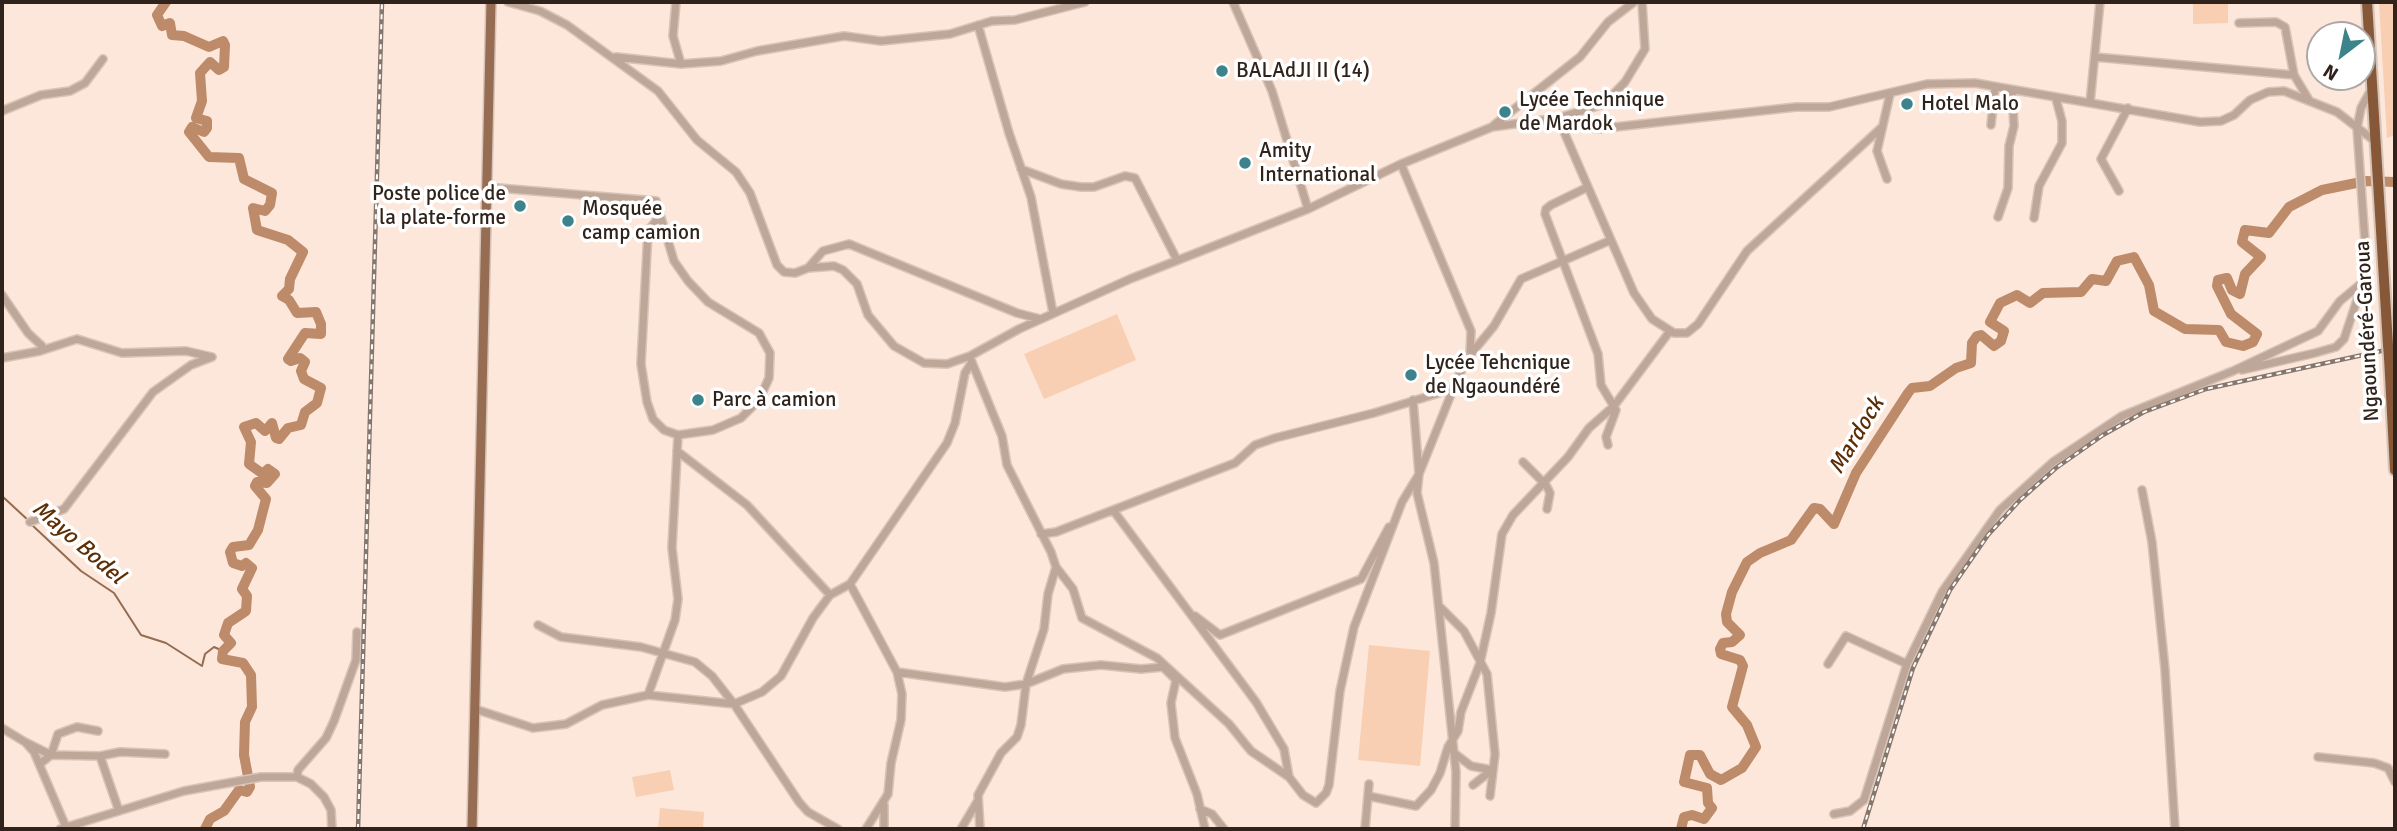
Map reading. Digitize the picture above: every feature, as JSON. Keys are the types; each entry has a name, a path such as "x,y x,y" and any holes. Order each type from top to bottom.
{"highway":[{"path":"2367,2 2368,21"},
{"path":"2372,91 2376,143"},
{"name":"Ngaoundéré-Garoua","path":"2376,143 2395,470"}],"main road":[{"path":"472,829 491,2"}],"street":[{"path":"508,2 540,11 615,57 658,90 697,140 736,172 750,193 776,265 784,272 795,273 808,268 834,266 850,276 868,315 894,346 924,363 947,364 971,359 1053,313 1177,260 1308,209 1401,164 1492,127 1559,118 1604,104 1625,82 1645,49 1642,2"},
{"path":"676,2 673,36 681,64"},
{"path":"615,57 681,64 721,61 757,51 845,36 881,41 950,34 992,21 1015,20 1085,2"},
{"path":"1233,2 1272,91 1308,209"},
{"path":"1492,127 1580,57 1608,22 1634,2"},
{"path":"2090,103 2100,2"},
{"path":"2239,23 2276,22 2285,27 2294,75 2309,100"},
{"path":"978,25 1031,197 1053,313"},
{"path":"2095,57 2294,75"},
{"path":"2,111 41,95 70,91 85,83 103,59"},
{"path":"1559,118 1597,129 1783,109 1829,107 1927,84 1975,83 2200,122 2221,121 2234,115 2250,100 2268,92 2284,91 2337,112 2376,143"},
{"path":"1991,124 1995,87"},
{"path":"1998,217 2008,188 2009,146 2014,125 2012,90"},
{"path":"2233,371 2336,347 2344,339 2363,282 2366,256 2357,128 2361,108 2370,91"},
{"path":"1887,179 1877,157 1890,94"},
{"path":"2034,218 2039,186 2062,143 2062,121 2056,99"},
{"path":"2119,191 2101,159 2128,108"},
{"path":"1559,118 1644,310 1670,331 1687,333 1698,324 1747,251 1881,128"},
{"path":"1401,164 1471,331 1470,355"},
{"path":"1021,169 1061,184 1081,187 1094,187 1125,176 1135,178 1177,260"},
{"path":"486,187 656,201 674,261 688,281 708,302 759,333 770,354 769,378 759,400 741,418 713,430 678,435 664,430 653,419 641,364 648,231 659,218"},
{"path":"1588,187 1546,209 1561,260 1598,354 1601,385 1614,406 1614,417 1606,437 1608,445"},
{"path":"1186,608 1220,635 1361,579 1419,474 1452,389 1470,355 1494,326 1521,279 1611,240"},
{"path":"808,268 823,251 849,244 1017,313 1041,319"},
{"path":"1834,814 1858,807 1864,800 1907,664 1942,592 2000,510 2053,462 2122,416 2233,371 2318,331 2340,301 2363,282"},
{"path":"2,295 42,346 40,351"},
{"path":"1367,796 1416,806 1440,773 1458,731 1461,712 1480,663 1491,613 1502,534 1513,515 1568,457 1589,428 1614,406 1670,331"},
{"path":"2,359 77,339 122,353 186,351 212,356 191,365 153,392 64,509 30,522"},
{"path":"971,359 1002,436 1007,465 1056,567 1073,589 1083,618 1157,658 1229,724 1251,751 1289,777 1316,803 1326,793 1345,664 1364,596 1402,502"},
{"path":"475,709 533,728 566,724 603,705 648,695 734,704 762,692 781,676 813,618 830,595 850,584 947,443 955,423 965,373 971,359"},
{"path":"1041,534 1113,510 1235,463 1255,445 1452,389"},
{"path":"1413,400 1419,474 1417,494 1431,546 1452,740 1455,829"},
{"path":"648,695 678,598 672,548 678,435"},
{"path":"677,451 747,505 830,595"},
{"path":"1523,462 1549,493 1547,509"},
{"path":"2142,490 2151,542 2165,668 2175,829"},
{"path":"1113,510 1165,575 1186,608 1256,702 1284,749 1289,777"},
{"path":"980,829 980,786 1001,753 1017,737 1024,709 1026,684 1044,629 1048,594 1056,567"},
{"path":"850,584 897,672 902,694 901,720 884,804 884,829"},
{"path":"1438,605 1464,631 1487,674 1495,754 1490,796"},
{"path":"538,625 561,637 641,647 695,662 712,676 734,704 799,802 808,812 838,829"},
{"path":"297,777 298,770 326,738 334,721 356,660 357,632"},
{"path":"1828,664 1846,636 1907,664"},
{"path":"897,672 1005,687 1026,684 1063,668 1101,665 1163,667 1176,680 1171,703 1175,738 1205,829"},
{"path":"2,727 51,755 100,756 120,752 165,754"},
{"path":"41,763 51,755 58,734 68,728 99,731"},
{"path":"25,742 41,763 63,828 184,791 249,780 297,777 311,784 324,797 331,810 332,829"},
{"path":"1453,752 1471,766 1492,770"},
{"path":"100,756 119,811"},
{"path":"2318,757 2374,763 2388,768 2395,782"},
{"path":"1474,785 1492,770"},
{"path":"1365,829 1369,784"},
{"path":"961,829 978,801"},
{"path":"866,829 884,804"},
{"path":"1200,809 1212,814 1224,829"},
{"path":"88,821 94,829"}],"shaded area":[{"path":"2379,2 2395,2 2395,135 2387,138"},
{"path":"2228,3 2228,23 2193,24 2193,4"},
{"path":"1117,314 1136,360 1044,399 1024,354"},
{"path":"1369,645 1430,651 1420,766 1358,760"},
{"path":"670,770 674,790 636,797 632,777"},
{"path":"660,808 704,812 703,829 658,829"}],"waterway":[{"path":"166,2 157,15 162,26 170,23 172,35 184,36 209,47 223,41 225,45 224,67 219,70 210,62 200,73 202,101 196,118 207,121 207,128 204,132 192,127 189,132 209,157 239,158 244,179 272,193 270,205 265,211 253,208 257,230 288,240 303,252 290,279 289,289 282,296 289,300 297,313 316,312 321,324 321,334 305,333 288,359 291,361 300,358 305,362 301,371 304,379 321,388 317,403 305,412 301,425 288,428 279,439 276,438 272,423 265,431 256,423 244,427 251,442 249,464 263,474 268,469 275,474 267,483 257,482 255,486 266,499 258,530 249,545 233,547 230,552 233,563 242,566 246,563 252,568 242,589 247,596 246,611 228,623 224,635 231,643 223,651 222,659 243,663 251,675 252,707 245,722 244,755 250,787 247,792 239,790 224,811 210,819 205,829"},
{"name":"Mardock","path":"1681,829 1684,817 1692,815 1704,819 1712,808 1708,803 1707,788 1684,782 1690,755 1700,755 1710,774 1721,780 1742,768 1756,747 1747,725 1732,707 1743,666 1740,660 1721,654 1720,649 1723,643 1732,642 1740,635 1727,622 1726,614 1732,592 1747,562 1760,553 1791,540 1814,508 1820,509 1834,524 1856,473 1912,388 1930,386 1956,368 1971,363 1972,343 1977,336 1981,335 1994,346 2001,341 2004,331 1990,322 2000,303 2017,295 2030,303 2043,293 2081,292 2092,279 2106,281 2117,261 2134,257 2149,285 2154,311 2185,329 2219,330 2226,342 2243,346 2253,342 2257,334 2231,314 2217,286 2218,280 2227,278 2232,290 2240,294 2245,274 2261,257 2242,242 2245,230 2269,233 2289,207 2322,190 2366,181 2395,182"},
{"name":"Mayo Bodel","path":"2,496 29,521"},
{"name":"Mayo Bodel","path":"32,525 81,571 114,593 141,635 166,643 202,666 205,654 214,647 223,651"}],"railway":[{"path":"358,829 382,2"},
{"path":"1863,829 1913,668 1950,590 1988,535 2020,500 2056,468 2103,435 2144,412 2206,389 2395,348"}],"place":[{"name":"BALAdJI II (14)","path":"1222,71"},
{"name":"Hotel Malo","path":"1907,104"},
{"name":"Lycée Technique de Mardok","path":"1505,112"},
{"name":"Amity International","path":"1245,163"},
{"name":"Poste police de la plate-forme","path":"520,206"},
{"name":"Mosquée camp camion","path":"568,221"},
{"name":"Lycée Tehcnique de Ngaoundéré","path":"1411,375"},
{"name":"Parc à camion","path":"698,400"}]}
